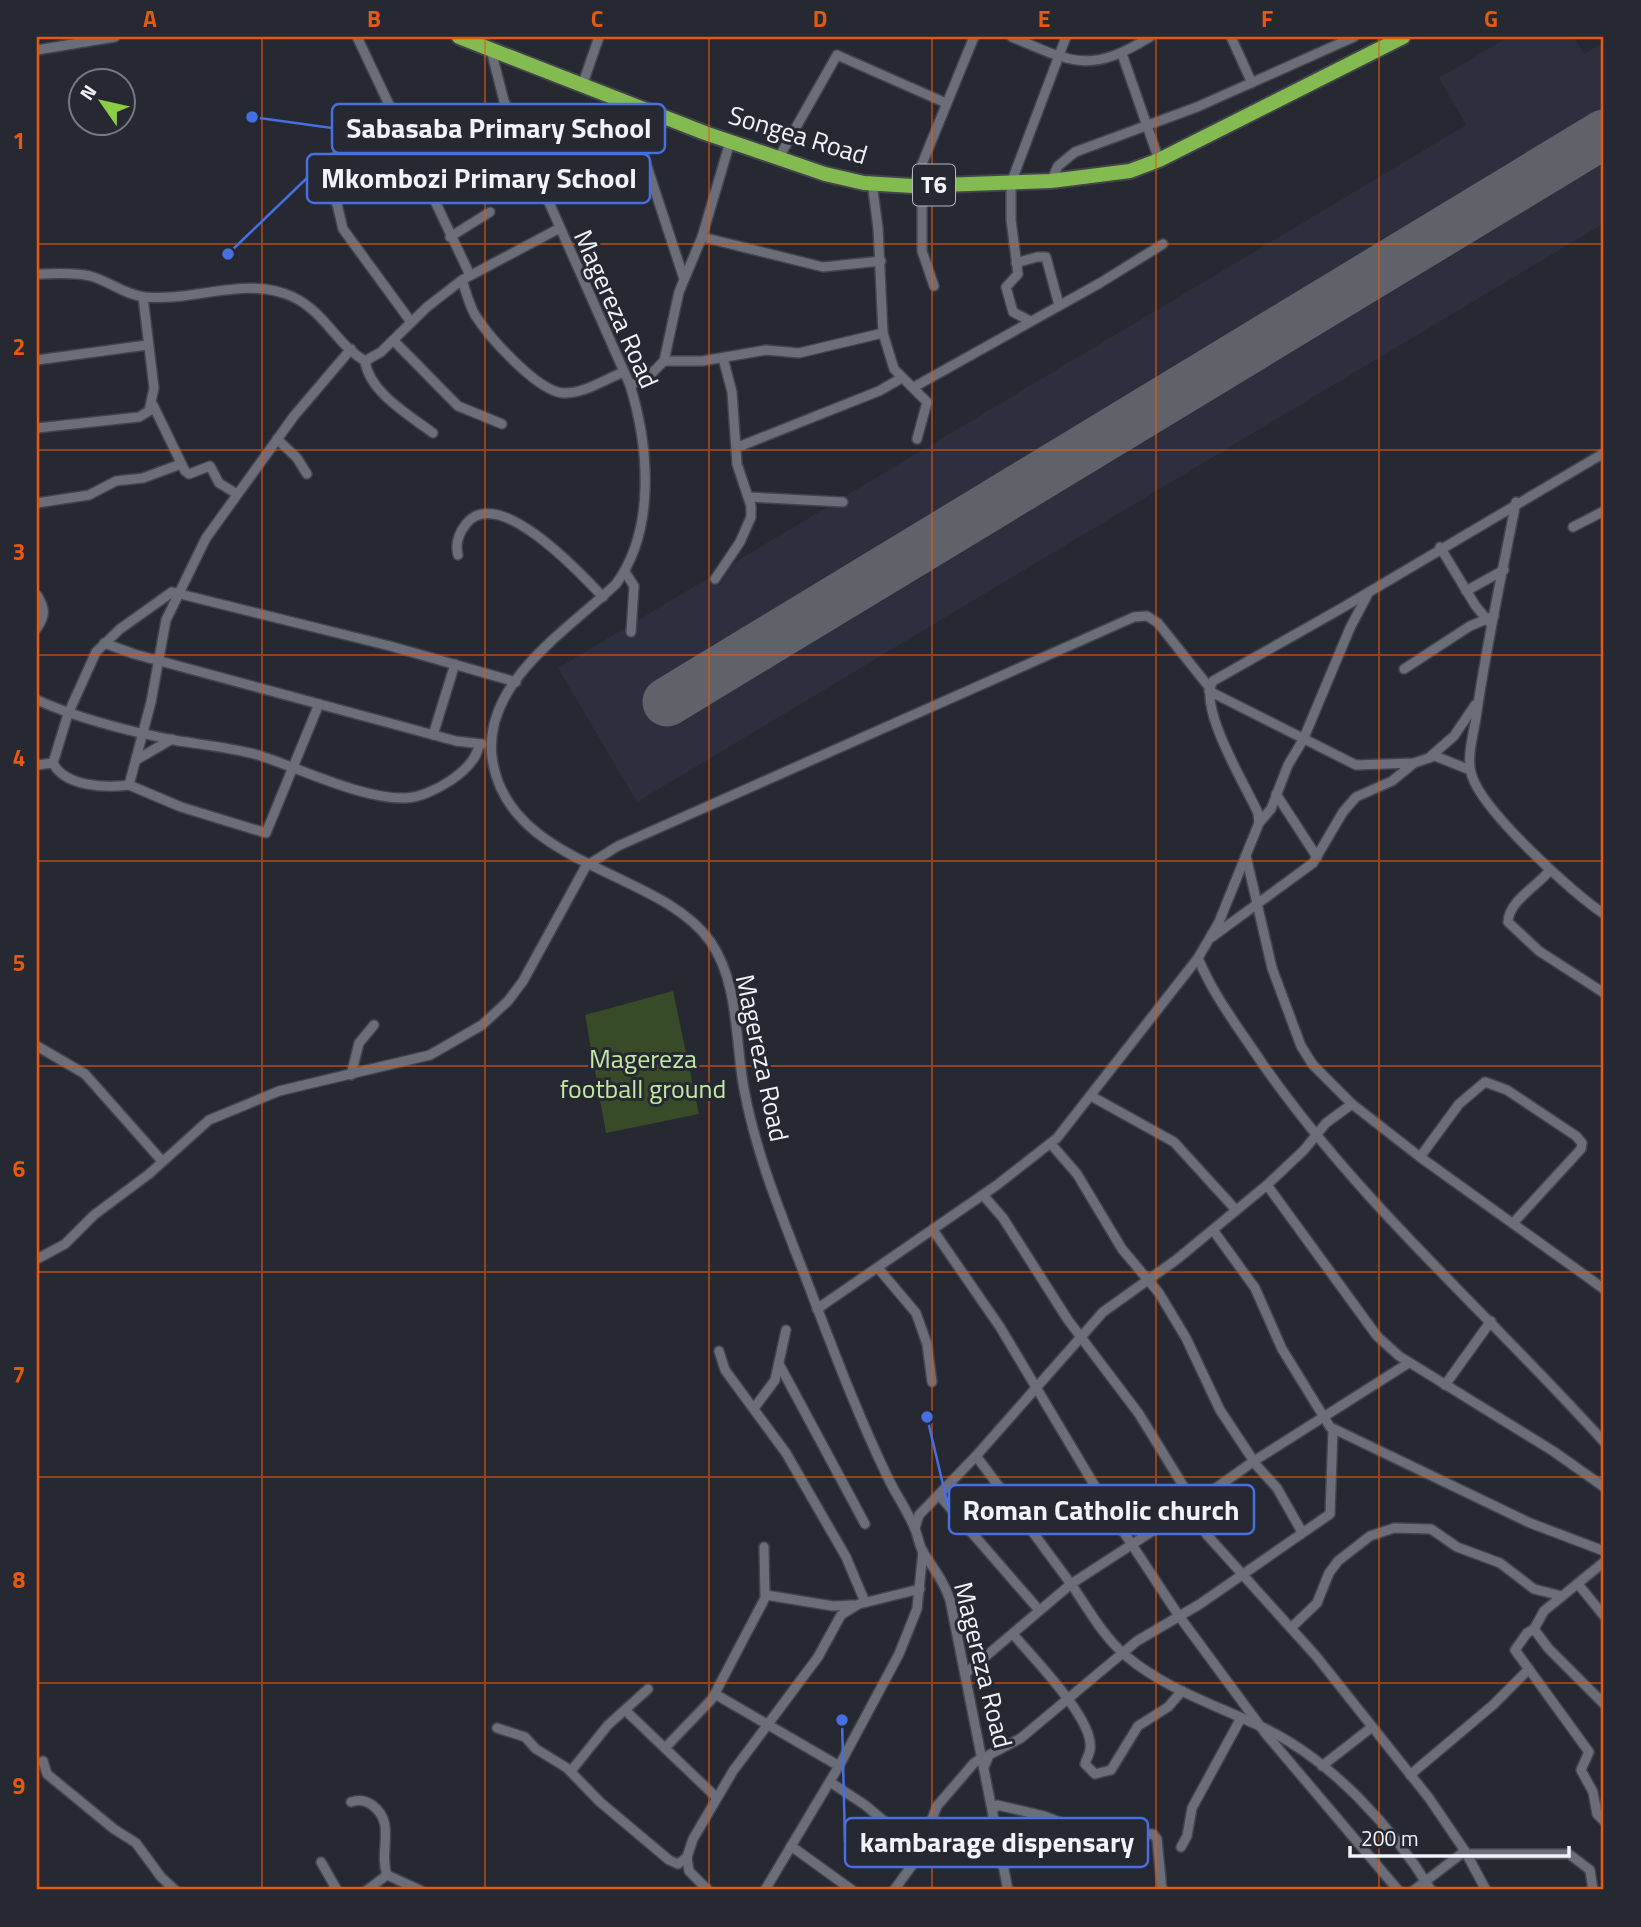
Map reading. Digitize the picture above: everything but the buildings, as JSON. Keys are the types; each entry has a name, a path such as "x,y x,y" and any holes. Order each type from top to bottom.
{"highway":[{"name":"Songea Road","path":"462,37 582,86 778,159 835,177 917,186 1051,181 1130,171 1159,160 1400,37"}],"street":[{"path":"37,51 115,37"},
{"path":"357,37 450,237 466,278 474,313 484,328 545,386 560,393 574,392 624,372"},
{"path":"582,86 599,37"},
{"path":"934,286 922,251 917,186 946,103 974,37"},
{"path":"1012,37 1058,56 1085,62 1122,54 1150,37"},
{"path":"1030,321 1015,315 1007,296 1007,284 1018,274 1010,220 1011,183 1066,37"},
{"path":"1231,37 1252,83"},
{"path":"1051,181 1058,166 1075,152 1252,83 1354,37"},
{"name":"Magereza Road","path":"491,50 504,102 558,229 630,385 641,424 645,479 640,523 625,572 603,597 516,681 501,705 491,744 496,775 516,810 552,844 586,866 668,904 700,929 717,954 730,993 744,1089 771,1194 885,1470 915,1528 923,1551 947,1588 985,1765 1008,1890"},
{"path":"1122,54 1159,160"},
{"path":"778,159 837,55 946,103"},
{"path":"635,106 642,151 684,279"},
{"path":"400,126 338,153 328,167 343,229 411,321"},
{"path":"630,385 648,377 664,361 684,279 702,237 730,142"},
{"path":"872,183 881,261 883,333 894,369 900,379 914,387 925,398"},
{"path":"450,237 490,212"},
{"path":"365,360 381,352 411,321 466,278 558,229"},
{"path":"702,237 823,267 881,261"},
{"path":"914,387 1163,244"},
{"path":"1016,263 1046,257 1059,305"},
{"path":"37,274 90,276 143,297 183,296 231,289 267,290 305,304 326,320 351,349 365,360 370,378 378,387 433,433"},
{"path":"143,297 154,388 153,405 181,464 189,474 210,466 219,483 237,494"},
{"path":"664,361 723,358 766,350 799,353 883,333"},
{"path":"393,340 458,406 502,424"},
{"path":"37,360 147,345"},
{"path":"129,785 143,734 166,620 212,526 277,439 351,349"},
{"path":"715,579 748,527 751,506 739,473 730,380 723,358"},
{"path":"738,447 879,391 900,379"},
{"path":"917,439 927,410 925,398 932,379"},
{"path":"37,428 139,417 153,405"},
{"path":"277,439 297,458 307,474"},
{"path":"1209,689 1219,676 1370,591 1516,502 1604,453"},
{"path":"37,503 89,495 116,481 142,478 181,464"},
{"path":"748,497 843,502"},
{"path":"1516,502 1504,570 1490,619 1470,770 1488,804 1573,892 1604,914"},
{"path":"1573,527 1604,512"},
{"path":"458,555 458,538 470,519 480,515 509,520 545,540 603,597"},
{"path":"1440,547 1466,591 1490,619"},
{"path":"1466,591 1504,570"},
{"path":"625,572 634,586 631,632"},
{"path":"817,1309 983,1195 1051,1144 1198,958 1211,938 1259,823 1269,813 1350,628 1370,591"},
{"path":"53,763 68,714 90,663 104,643 167,593 182,592 198,600 516,681"},
{"path":"37,595 44,608 43,619 37,628"},
{"path":"37,1259 65,1244 94,1215 162,1161 194,1129 231,1108 279,1091 430,1055 482,1024 500,1009 528,971 586,866 618,846 1134,617 1147,616 1158,623 1209,689 1222,738 1258,813 1259,823"},
{"path":"1404,668 1490,619"},
{"path":"104,643 433,735 479,745 491,744"},
{"path":"433,735 455,664"},
{"path":"1209,689 1303,740 1356,765 1414,763"},
{"path":"1211,938 1305,870 1317,857 1339,817 1353,800 1392,781 1414,763 1431,756 1454,736 1478,699"},
{"path":"37,700 68,714 143,734 256,755 385,796 416,797 434,792 474,758 479,745"},
{"path":"53,763 62,773 96,787 129,785 181,807 266,833 319,704"},
{"path":"136,760 172,739"},
{"path":"1431,756 1441,756 1470,770"},
{"path":"37,765 53,763"},
{"path":"1276,794 1317,857"},
{"path":"1246,856 1272,968 1301,1046 1318,1072 1352,1104 1420,1157 1604,1289"},
{"path":"1550,870 1519,901 1509,915 1508,922 1539,951 1604,993"},
{"path":"1198,958 1252,1049 1315,1135 1417,1250 1491,1321 1604,1441"},
{"path":"351,1075 359,1043 374,1025"},
{"path":"37,1046 85,1073 162,1161"},
{"path":"1420,1157 1460,1104 1487,1082 1507,1090 1576,1136 1582,1143 1581,1149 1514,1223"},
{"path":"1091,1096 1174,1142 1236,1210"},
{"path":"915,1528 919,1515 1102,1312 1149,1280 1213,1230 1267,1185 1304,1150 1315,1135 1352,1104"},
{"path":"1051,1144 1077,1174 1115,1237 1149,1280 1186,1338 1220,1410 1254,1461 1273,1483 1302,1532"},
{"path":"1267,1185 1377,1336 1407,1364 1553,1451 1604,1487"},
{"path":"983,1195 1003,1218 1052,1298 1144,1423 1184,1487 1207,1535 1291,1628 1410,1774 1466,1852 1486,1890"},
{"path":"933,1230 1000,1327 1131,1543 1179,1616 1259,1726 1398,1890"},
{"path":"1213,1230 1255,1288 1282,1349 1323,1419 1333,1430 1430,1472 1531,1523 1604,1551"},
{"path":"878,1268 916,1313 927,1344 932,1382"},
{"path":"1445,1385 1491,1321"},
{"path":"755,1407 760,1397 772,1385 786,1330"},
{"path":"719,1351 725,1370 755,1407 786,1453 846,1557 862,1603"},
{"path":"779,1364 865,1524"},
{"path":"966,1673 1071,1584 1254,1461 1407,1364"},
{"path":"894,1890 920,1851 937,1806 974,1763 980,1759 985,1765 989,1755 1016,1742 1123,1653 1243,1575 1332,1511 1329,1488 1333,1430"},
{"path":"975,1456 1071,1584 1091,1616 1123,1653 1181,1691 1259,1726 1322,1766 1393,1835 1428,1886"},
{"path":"939,1495 1039,1610"},
{"path":"1291,1628 1317,1604 1329,1573 1338,1561 1370,1536 1394,1528 1431,1529 1457,1547 1500,1563 1534,1589 1562,1596"},
{"path":"665,1748 715,1694 766,1595 764,1546"},
{"path":"765,1890 830,1782 899,1654 912,1625 920,1589 923,1551"},
{"path":"1604,1562 1541,1615 1534,1629 1527,1633 1515,1650 1590,1752 1581,1770 1593,1792 1597,1814 1604,1821"},
{"path":"1578,1584 1604,1616"},
{"path":"766,1595 833,1606 862,1603 920,1589"},
{"path":"708,1890 691,1876 687,1857 693,1839 716,1797 818,1657 841,1615 862,1603"},
{"path":"1534,1629 1548,1648 1604,1704"},
{"path":"1013,1634 1068,1698 1086,1727 1090,1745 1085,1764 1099,1775 1111,1770 1138,1726 1168,1707 1181,1691"},
{"path":"1410,1774 1493,1706 1529,1669"},
{"path":"571,1771 603,1730 648,1689"},
{"path":"715,1694 839,1766"},
{"path":"626,1711 716,1797"},
{"path":"1181,1847 1187,1836 1192,1808 1241,1717"},
{"path":"1322,1766 1372,1727"},
{"path":"497,1728 525,1737 536,1749 571,1771 592,1794 658,1852 677,1864 687,1857"},
{"path":"43,1761 47,1774 114,1829 136,1843 161,1877 175,1890"},
{"path":"830,1782 865,1805 920,1851"},
{"path":"351,1802 367,1802 383,1818 386,1839 383,1865 387,1875 420,1890"},
{"path":"993,1810 997,1805 1037,1814 1094,1835 1153,1834 1157,1839 1162,1890"},
{"path":"791,1846 852,1890"},
{"path":"1415,1890 1428,1886 1466,1852 1570,1854 1590,1870 1593,1890"},
{"path":"321,1862 337,1890"},
{"path":"367,1890 387,1875"}],"shaded area":[{"path":"1508,37 1574,37 1584,54 1604,42 1604,223 637,802 558,668 1466,125 1439,78"}],"green space":[{"name":"Magereza football ground","path":"673,991 699,1114 606,1133 585,1015"}],"runway":[{"path":"667,702 1604,134"}],"place":[{"name":"Sabasaba Primary School","path":"252,117"},
{"name":"Mkombozi Primary School","path":"228,254"},
{"name":"Roman Catholic church","path":"927,1417"},
{"name":"kambarage dispensary","path":"842,1720"}]}
